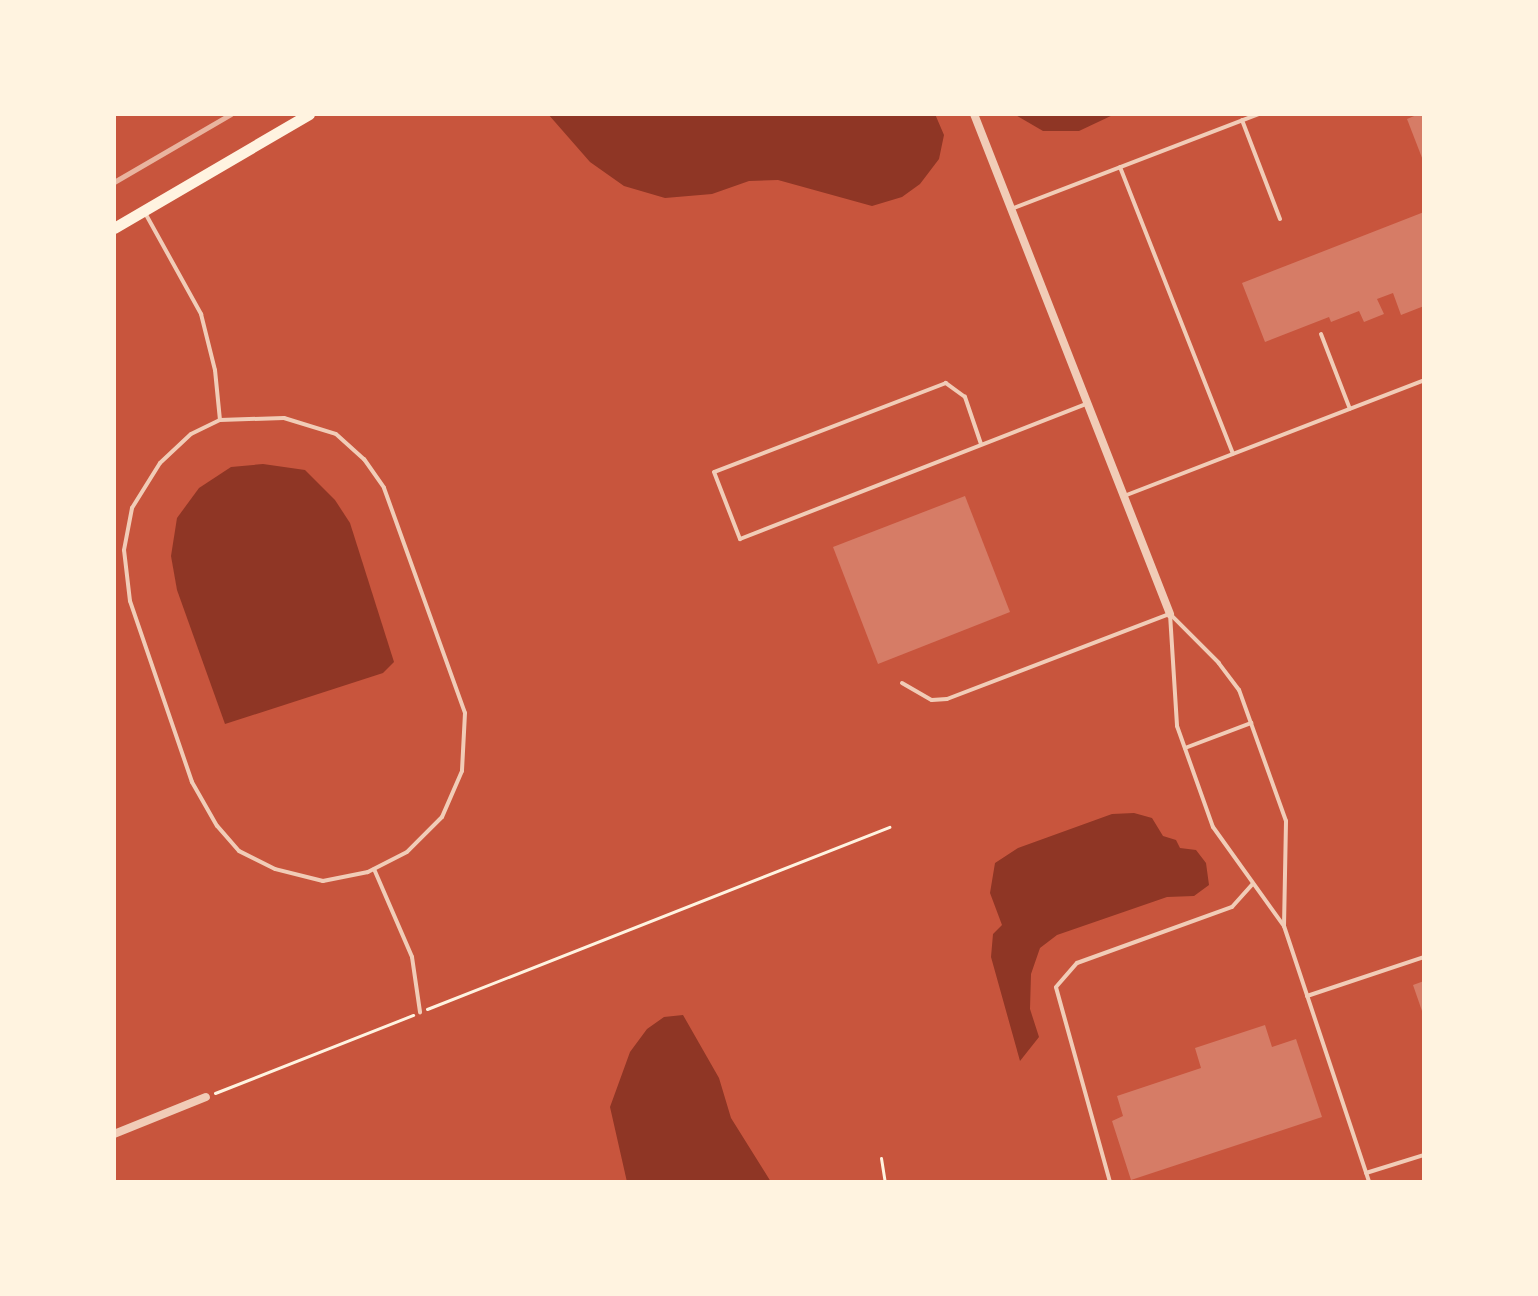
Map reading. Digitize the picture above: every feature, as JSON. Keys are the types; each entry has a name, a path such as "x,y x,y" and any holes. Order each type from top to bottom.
{"main road":[{"path":"114,228 309,114"}],"street":[{"path":"974,114 1170,614"},
{"path":"114,1134 206,1097"}],"lane":[{"path":"1011,209 1258,114"},
{"path":"1242,120 1280,219"},
{"path":"1120,167 1233,454"},
{"path":"144,211 201,314 215,370 220,420"},
{"path":"1321,334 1350,409"},
{"path":"1124,496 1424,380"},
{"path":"981,444 965,397 946,383 714,472 740,539 1088,403"},
{"path":"284,418 336,434 364,459 384,488 465,713 462,771 442,817 407,852 374,869 323,881 275,869 239,851 217,826 187,767 130,601 124,550 132,508 160,463 191,434 220,420 284,418"},
{"path":"902,683 924,697 947,699 1170,614"},
{"path":"1170,614 1219,663 1239,690 1286,821 1284,926"},
{"path":"1170,614 1173,708 1185,748 1213,827 1284,926 1369,1182"},
{"path":"1185,748 1251,723"},
{"path":"374,869 412,957 420,1012"},
{"path":"1110,1182 1056,987 1077,963 1232,907 1253,884"},
{"path":"1307,996 1424,957"},
{"path":"1366,1173 1424,1155"}],"path":[{"path":"206,1097 889,827"},
{"path":"881,1158 885,1182"}],"shaded area":[{"path":"548,114 935,114 944,135 939,159 920,184 902,197 872,206 778,180 749,181 712,194 665,198 624,186 590,162"},
{"path":"1014,114 1115,114 1079,131 1043,131"},
{"path":"263,464 305,470 335,500 350,523 394,662 383,673 225,724 177,590 171,556 177,518 199,488 231,467"},
{"path":"1134,813 1152,818 1163,836 1176,840 1180,848 1196,850 1206,863 1209,885 1194,896 1167,897 1057,935 1040,948 1031,974 1030,1009 1039,1037 1020,1061 991,957 993,934 1002,925 990,893 995,863 1018,848 1112,814"},
{"path":"683,1015 719,1078 731,1118 771,1182 627,1182 610,1107 630,1052 647,1029 664,1017"}],"building":[{"path":"1424,114 1424,163 1407,119"},
{"path":"1424,212 1424,306 1401,315 1393,293 1377,299 1384,314 1364,322 1359,311 1331,322 1329,317 1265,342 1242,283"},
{"path":"965,496 1010,612 878,664 833,547"},
{"path":"1424,981 1424,1010 1422,1011 1413,985"},
{"path":"1265,1025 1272,1047 1296,1039 1322,1117 1131,1180 1112,1121 1123,1116 1117,1096 1201,1068 1195,1048"}],"railway":[{"path":"114,182 231,114"}]}
